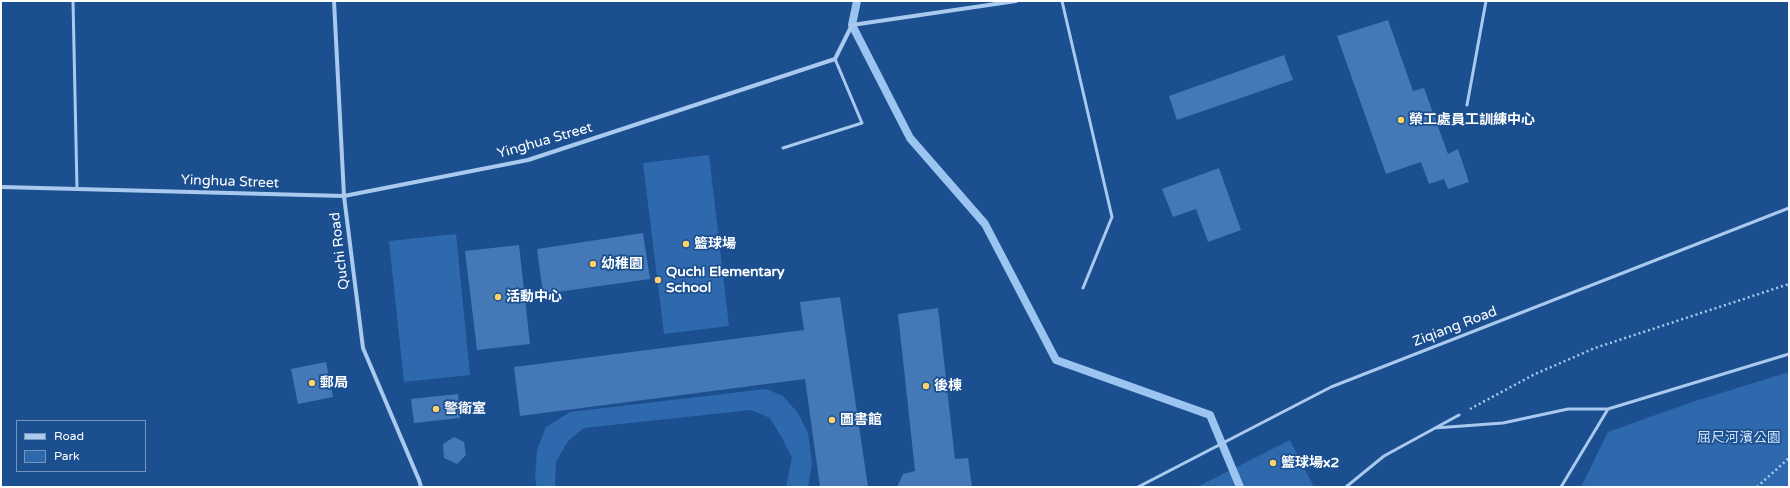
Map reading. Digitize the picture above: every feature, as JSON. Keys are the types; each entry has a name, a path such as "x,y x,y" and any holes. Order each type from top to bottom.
{"street":[{"name":"Quchi Road","path":"334,1 344,196 363,348 421,487"},
{"path":"834,59 852,24 1016,1"},
{"name":"Yinghua Street","path":"1,187 344,196 528,160 834,59"}],"lane":[{"path":"73,1 77,189"},
{"path":"1062,1 1112,217 1083,288"},
{"path":"1467,105 1486,1"},
{"path":"783,148 862,123 834,59"},
{"name":"Ziqiang Road","path":"1138,487 1331,387 1789,208"},
{"path":"1435,428 1503,423 1568,408 1608,409 1789,354"},
{"path":"1561,487 1608,409"},
{"path":"1346,487 1384,456 1459,415"}],"path":[{"path":"1459,415 1535,374 1595,348 1789,284"},
{"path":"1757,487 1789,458"}],"green space":[{"name":"籃球場","path":"709,155 729,326 664,334 643,163"},
{"path":"456,234 470,375 404,382 389,241"},
{"name":"屈尺河濱公園","path":"1789,372 1789,487 1581,487 1608,432 1692,402"},
{"path":"766,389 783,396 798,413 808,433 812,464 808,487 786,487 792,458 770,418 751,410 584,428 568,441 556,462 555,487 537,487 535,479 537,450 546,427 570,412"},
{"name":"籃球場x2","path":"1290,440 1314,487 1197,487"}],"building":[{"name":"榮工處員工訓練中心","path":"1388,20 1413,91 1424,88 1448,154 1458,149 1469,182 1448,189 1444,179 1429,184 1421,162 1386,174 1337,36"},
{"path":"1284,55 1293,80 1177,120 1169,96"},
{"path":"1219,168 1241,230 1208,242 1196,209 1173,217 1162,189"},
{"name":"幼稚園","path":"643,233 650,279 543,294 537,249"},
{"name":"活動中心","path":"519,245 530,344 477,350 465,251"},
{"path":"840,297 868,487 820,487 805,379 520,416 514,367 804,330 800,302"},
{"name":"後棟","path":"938,308 955,459 968,458 972,487 897,487 903,474 915,471 898,314"},
{"name":"郵局","path":"326,362 333,397 298,404 291,369"},
{"name":"警衛室","path":"458,394 460,418 414,423 411,399"},
{"path":"454,437 464,442 466,455 457,464 444,458 443,444"}],"waterway":[{"path":"857,1 852,25 910,138 985,224 1056,360 1210,415 1240,487"}],"place":[{"name":"榮工處員工訓練中心","path":"1401,120"},
{"name":"籃球場","path":"686,244"},
{"name":"幼稚園","path":"593,264"},
{"name":"Quchi Elementary School","path":"658,280"},
{"name":"活動中心","path":"498,297"},
{"name":"郵局","path":"312,383"},
{"name":"後棟","path":"926,386"},
{"name":"警衛室","path":"436,409"},
{"name":"圖書館","path":"832,420"},
{"name":"籃球場x2","path":"1273,463"}]}
